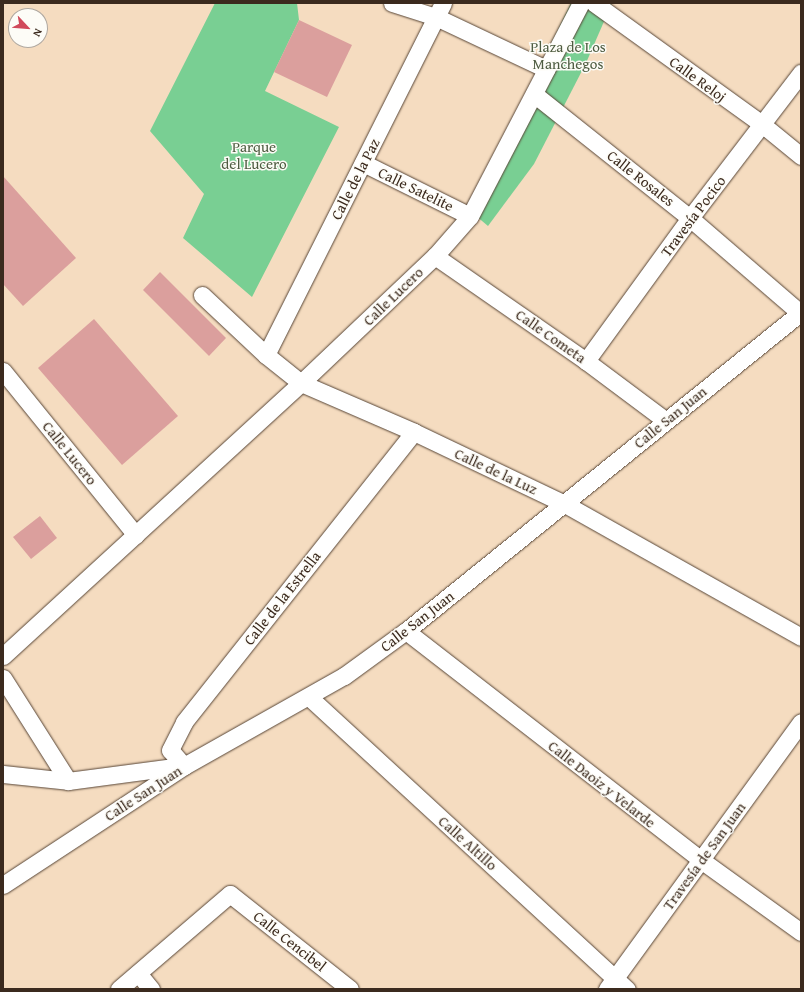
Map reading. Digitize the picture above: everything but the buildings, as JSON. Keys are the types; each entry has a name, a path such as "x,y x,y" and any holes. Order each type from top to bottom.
{"street":[{"path":"392,3 439,10 546,68"},
{"name":"Calle Lucero","path":"3,656 301,383 435,256 470,216 580,3"},
{"name":"Calle Reloj","path":"594,3 763,126 801,156"},
{"name":"Calle de la Paz","path":"266,354 439,10"},
{"name":"Travesía Pocico","path":"586,361 690,218 763,126 801,73"},
{"name":"Calle Rosales","path":"534,94 690,218 800,312"},
{"name":"Calle Satelite","path":"363,163 470,216"},
{"name":"Calle Cometa","path":"435,256 586,361 666,420"},
{"name":"Calle de la Luz","path":"202,296 266,354 301,383 414,432 565,504 801,637"},
{"name":"Calle San Juan","path":"3,886 184,766 309,697 406,631 565,504 800,312"},
{"name":"Calle Lucero","path":"3,371 136,535"},
{"name":"Calle de la Estrella","path":"184,766 170,750 184,722 414,432"},
{"name":"Calle Daoiz y Velarde","path":"406,631 701,860 801,932"},
{"path":"3,678 68,781"},
{"name":"Calle Altillo","path":"309,697 611,983 627,989"},
{"name":"Travesía de San Juan","path":"611,983 801,722"},
{"path":"3,774 68,781 184,766"},
{"name":"Calle Cencibel","path":"138,973 230,894 350,989"},
{"path":"119,989 138,973 151,989"}],"green space":[{"name":"Parque del Lucero","path":"215,3 297,3 299,20 265,91 339,127 252,297 183,238 204,194 150,131"},
{"name":"Plaza de Los Manchegos","path":"571,3 612,3 586,63 534,164 488,226 469,210"}]}
